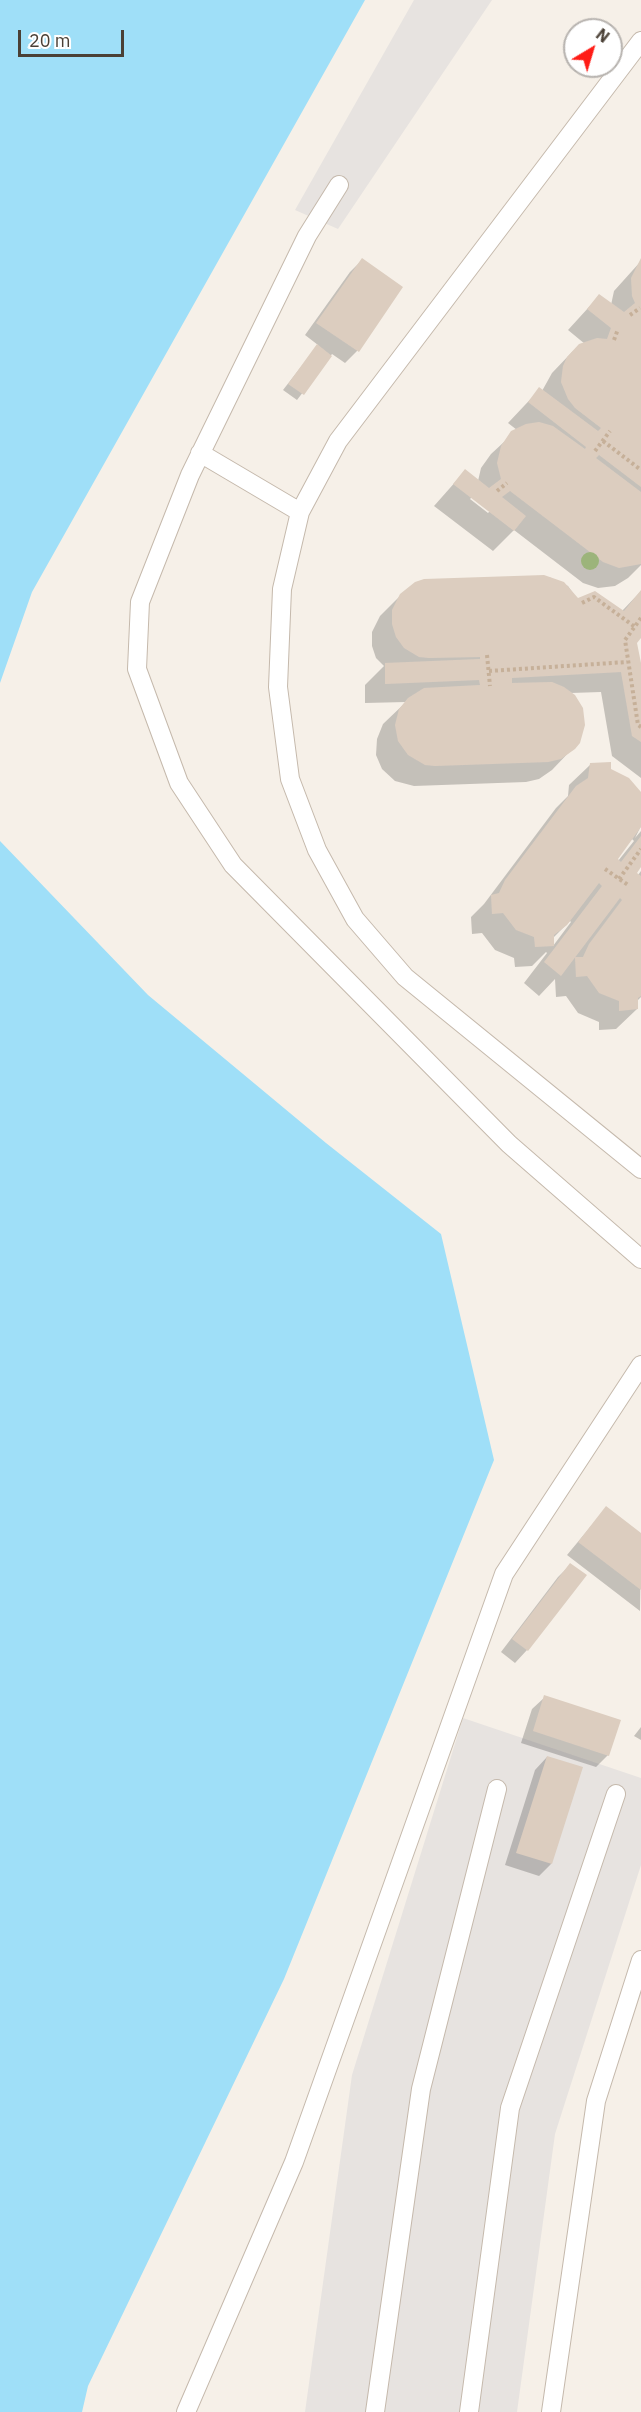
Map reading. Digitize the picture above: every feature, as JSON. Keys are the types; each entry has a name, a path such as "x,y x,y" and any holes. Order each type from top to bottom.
{"lane":[{"path":"641,41 338,441 300,512 282,589 278,687 290,779 317,850 355,919 405,977 641,1169"},
{"path":"339,185 307,236 200,453 140,602 137,669 179,783 233,865 509,1144 641,1258"},
{"path":"200,453 300,512"},
{"path":"186,2412 294,2162 504,1574 641,1365"},
{"path":"375,2412 421,2089 497,1790"},
{"path":"469,2412 510,2108 616,1794"},
{"path":"551,2412 596,2101 641,1960"}],"path":[{"path":"630,315 640,308"},
{"path":"614,340 618,329"},
{"path":"595,452 610,431"},
{"path":"603,441 641,470"},
{"path":"497,491 507,483"},
{"path":"582,603 594,597 635,627"},
{"path":"641,618 625,640 638,725 641,727"},
{"path":"487,655 490,686"},
{"path":"489,671 627,662"},
{"path":"620,879 641,849"},
{"path":"605,869 628,885"}],"shaded area":[{"path":"414,0 492,0 338,229 295,210"},
{"path":"463,1718 641,1778 641,1865 555,2134 517,2412 305,2412 352,2075"}],"water":[{"path":"0,0 365,0 32,592 0,683"},
{"path":"0,841 148,995 326,1143 441,1234 494,1460 284,1979 88,2386 82,2412 0,2412"}],"building":[{"path":"362,258 403,287 359,352 316,323"},
{"path":"641,258 641,487 599,455 596,458 641,492 641,564 619,568 603,562 510,491 502,497 526,516 514,531 453,484 465,469 489,488 501,479 497,463 501,446 511,431 526,424 539,422 553,426 585,449 586,447 528,402 539,387 598,431 601,428 575,408 568,399 561,382 563,366 567,357 579,344 597,338 607,339 611,328 587,309 599,294 624,312 635,303 632,296 631,278"},
{"path":"317,344 332,356 304,395 288,384"},
{"path":"544,575 564,582 578,598 595,591 624,611 641,590 641,638 637,643 641,663 641,742 632,736 621,672 512,678 512,683 552,682 575,695 583,708 585,725 580,743 575,749 561,759 548,762 435,766 425,765 408,755 398,741 395,725 399,709 408,698 424,688 480,685 479,680 385,684 385,663 480,659 480,657 419,657 404,648 396,637 392,624 392,610 400,594 415,582 424,579"},
{"path":"611,762 611,769 629,778 641,792 641,827 618,859 621,862 641,836 641,867 637,873 641,876 641,996 638,998 638,1009 619,1011 619,1001 599,993 587,976 576,977 575,957 561,976 544,962 602,886 599,883 567,925 554,935 554,946 535,947 534,937 516,930 503,913 492,914 491,895 499,893 505,880 576,786 588,778 590,763","holes":["620,898 622,900 589,944 583,957 575,957"]},
{"path":"606,1506 641,1533 641,1590 578,1542"},
{"path":"570,1563 587,1575 528,1651 512,1639"},
{"path":"544,1695 621,1720 609,1756 533,1731"},
{"path":"547,1756 583,1767 552,1864 516,1853"}]}
